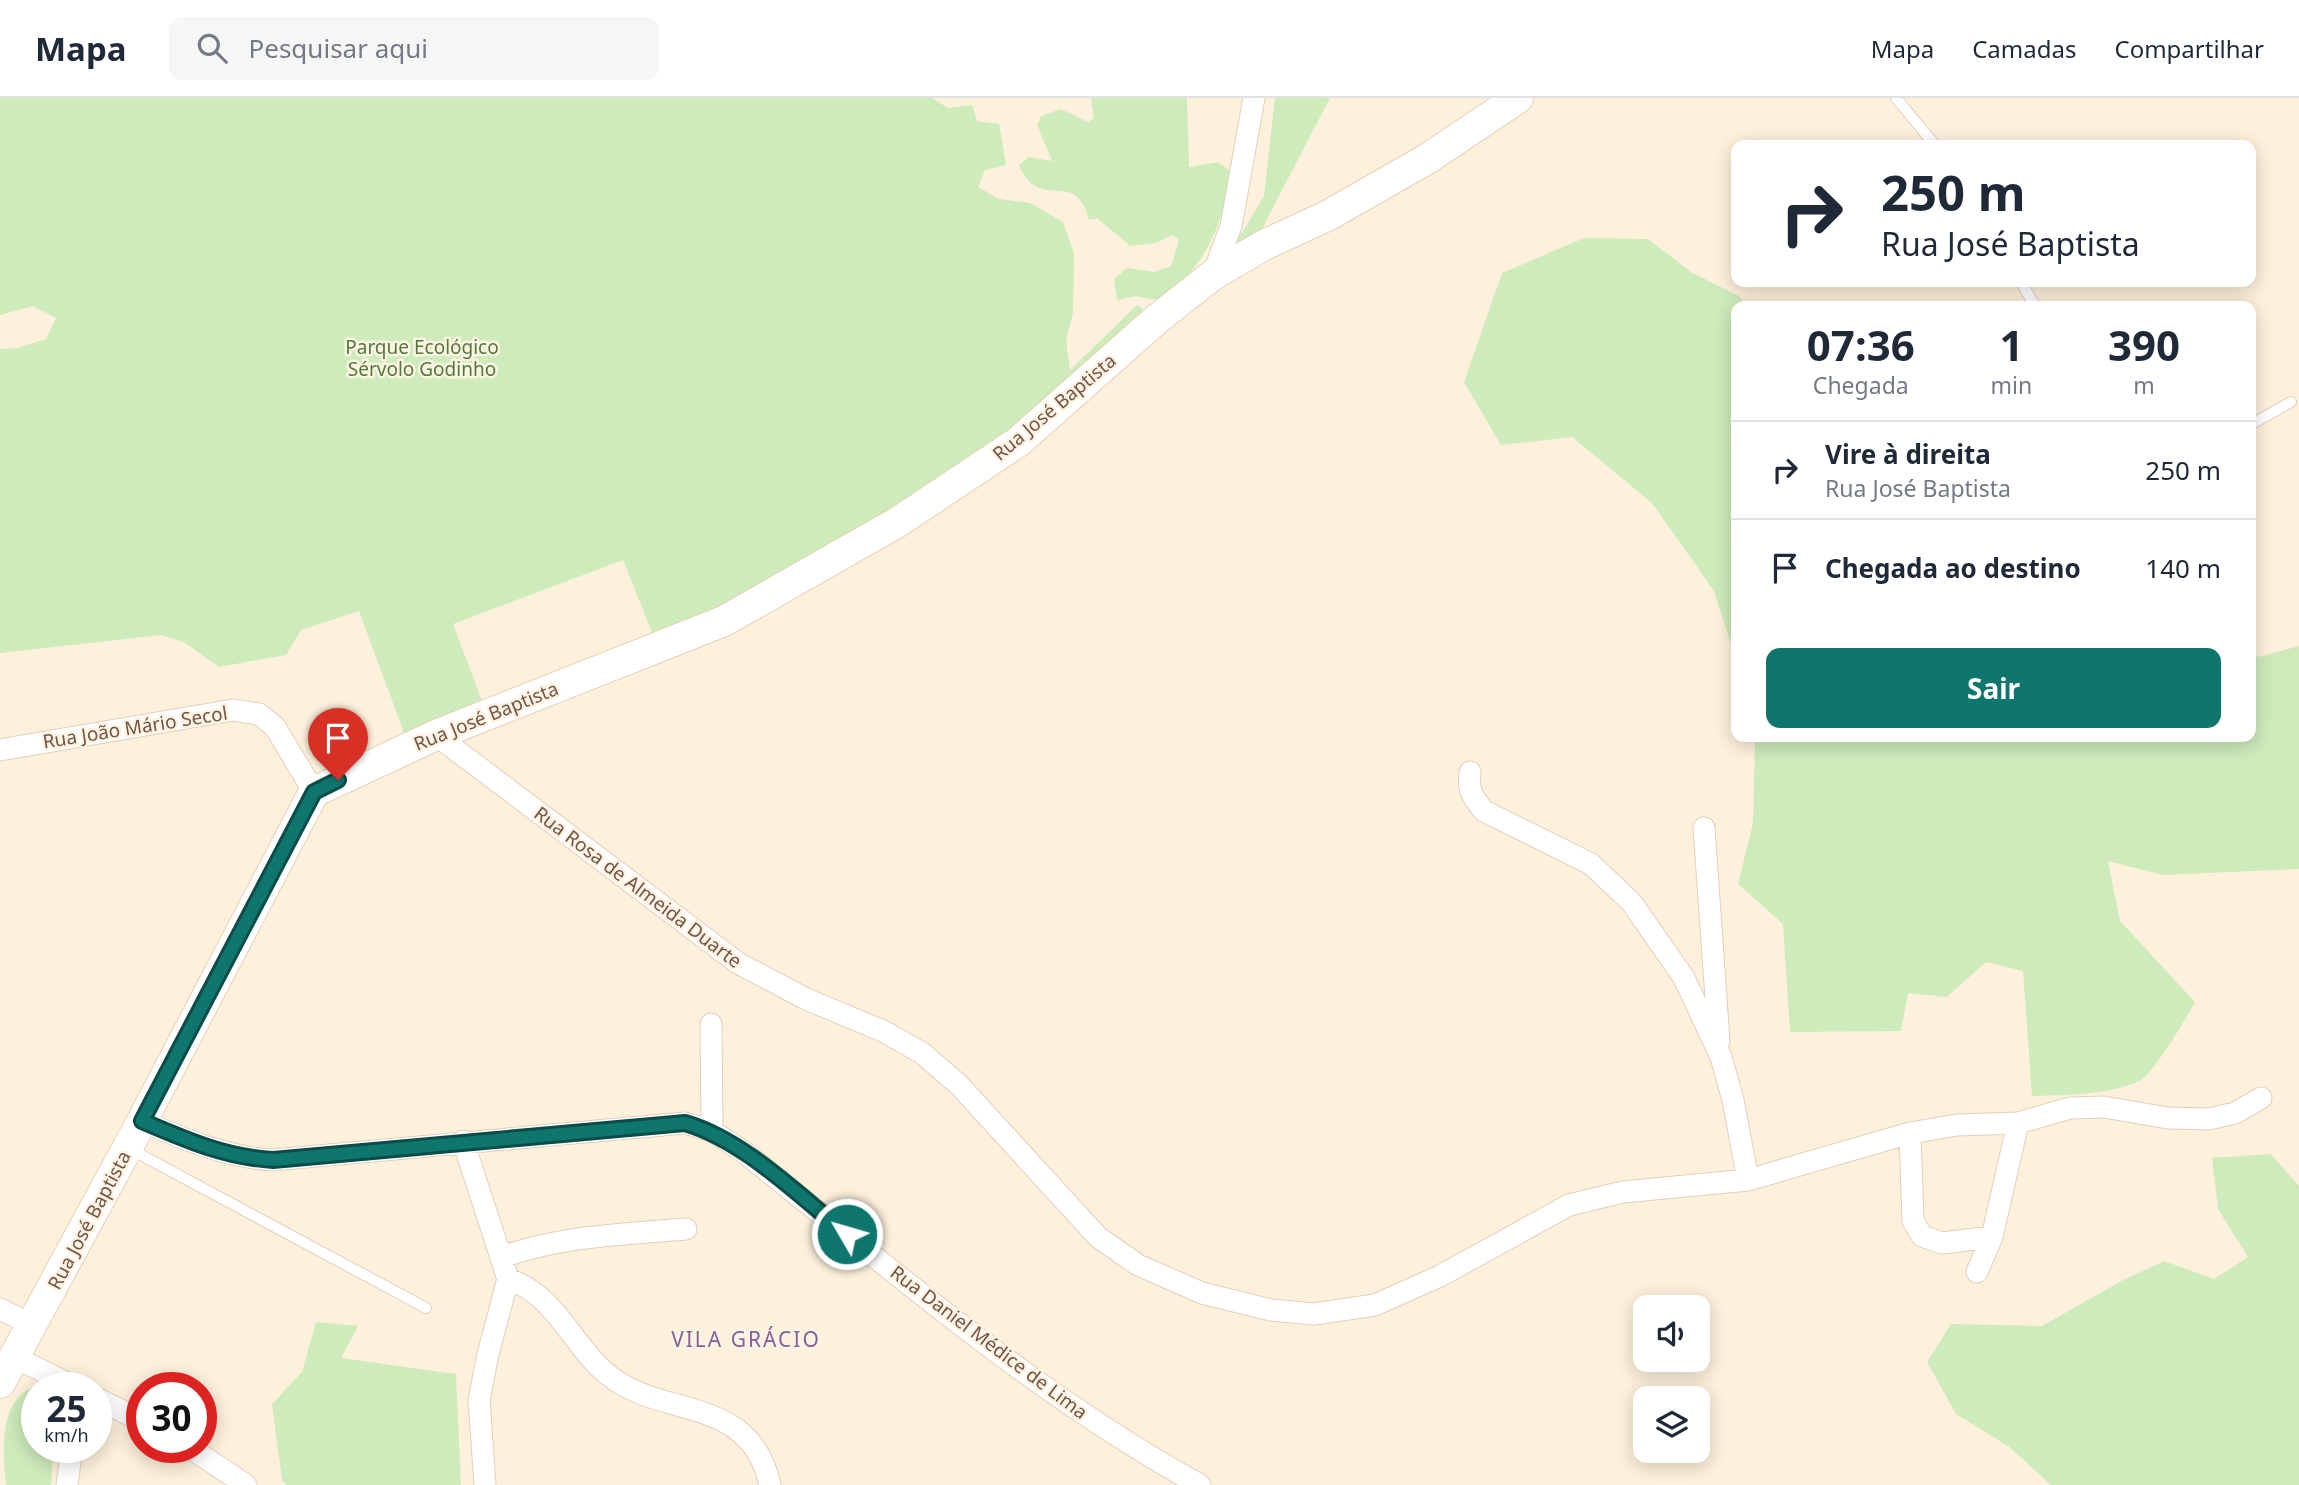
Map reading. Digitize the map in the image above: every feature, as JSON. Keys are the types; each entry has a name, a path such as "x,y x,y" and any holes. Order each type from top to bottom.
{"street":[{"path":"1213,275 1231,226 1254,98"},
{"name":"Rua José Baptista","path":"7,1370 128,1148 314,792 436,735 724,621 898,522 1018,442 1157,319 1213,275 1264,245 1329,215 1427,159 1518,98"},
{"name":"Rua João Mário Secol","path":"0,750 233,710 259,714 275,727 314,792"},
{"name":"Rua Rosa de Almeida Duarte","path":"436,735 737,963 806,999 883,1031 922,1053 959,1085 1098,1237 1138,1265 1202,1293 1271,1310 1314,1314 1375,1305 1440,1276 1569,1205 1623,1192 1748,1180 1910,1133 1958,1125 2018,1123 2070,1108 2104,1107 2168,1118 2209,1119 2235,1113 2261,1098"},
{"path":"1470,772 1468,783 1472,797 1485,811 1591,864 1632,903 1684,978 1721,1057 1733,1100 1748,1180"},
{"path":"1704,828 1721,1057"},
{"path":"711,1024 712,1131"},
{"name":"Rua Daniel Médice de Lima","path":"142,1121 198,1145 237,1157 273,1160 685,1123 712,1131 741,1150 953,1318 1101,1425 1200,1485"},
{"path":"1978,1272 1992,1237 2018,1123"},
{"path":"1910,1133 1913,1221 1922,1236 1942,1244 1992,1237"},
{"path":"463,1141 508,1279 479,1400 485,1485"},
{"path":"502,1257 532,1246 578,1238 686,1229"},
{"path":"508,1279 538,1294 608,1375 630,1388 715,1415 738,1429 753,1445 770,1485"},
{"path":"0,1309 32,1325"},
{"path":"68,1485 70,1463"},
{"path":"213,1463 246,1485"}],"lane":[{"path":"1896,98 1931,140"},
{"path":"2256,422 2291,402"},
{"path":"128,1148 426,1308"}],"green space":[{"name":"Parque Ecológico Sérvolo Godinho","path":"0,98 932,98 948,108 972,105 977,121 999,124 1006,165 985,170 978,187 999,199 1030,203 1063,222 1074,253 1073,313 1066,339 1070,370 1137,305 1148,313 1042,410 860,536 655,640 623,560 453,624 485,709 408,744 359,611 301,630 286,655 219,667 184,642 161,635 0,653 0,349 17,348 46,339 56,318 33,306 0,315"},
{"path":"1091,98 1187,98 1189,167 1218,162 1232,172 1210,243 1191,272 1163,301 1136,296 1117,300 1114,279 1127,268 1155,272 1171,266 1179,240 1172,235 1156,243 1130,246 1097,218 1089,220 1083,204 1075,195 1037,187 1027,179 1019,165 1029,157 1052,161 1037,125 1041,116 1061,109 1088,122 1094,118"},
{"path":"1275,98 1330,98 1253,246 1228,256 1264,196"},
{"path":"1584,238 1648,239 1691,272 1739,296 1743,301 1731,301 1731,644 1714,591 1652,503 1572,437 1501,445 1464,382 1502,273"},
{"path":"2299,646 2299,869 2163,875 2108,861 2120,921 2195,1002 2153,1068 2139,1081 2101,1092 2032,1096 2023,971 1986,962 1947,997 1908,993 1901,1031 1790,1032 1783,924 1738,884 1753,823 1755,742 2256,742 2256,655"},
{"path":"2271,1154 2299,1186 2299,1485 2051,1485 2008,1446 1956,1414 1927,1362 1951,1324 2042,1326 2123,1280 2164,1261 2214,1279 2248,1257 2218,1209 2212,1158"},
{"path":"316,1322 358,1326 341,1358 456,1374 461,1485 286,1485 282,1480 272,1404 302,1372"},
{"path":"21,1395 21,1463 52,1463 51,1485 6,1485 5,1429 13,1404"}],"district":[{"name":"VILA GRÁCIO","path":"746,1340"}],"route":[{"path":"338,780 314,792 142,1121 198,1145 237,1157 273,1160 685,1123 712,1131 741,1150 847,1234"}]}
